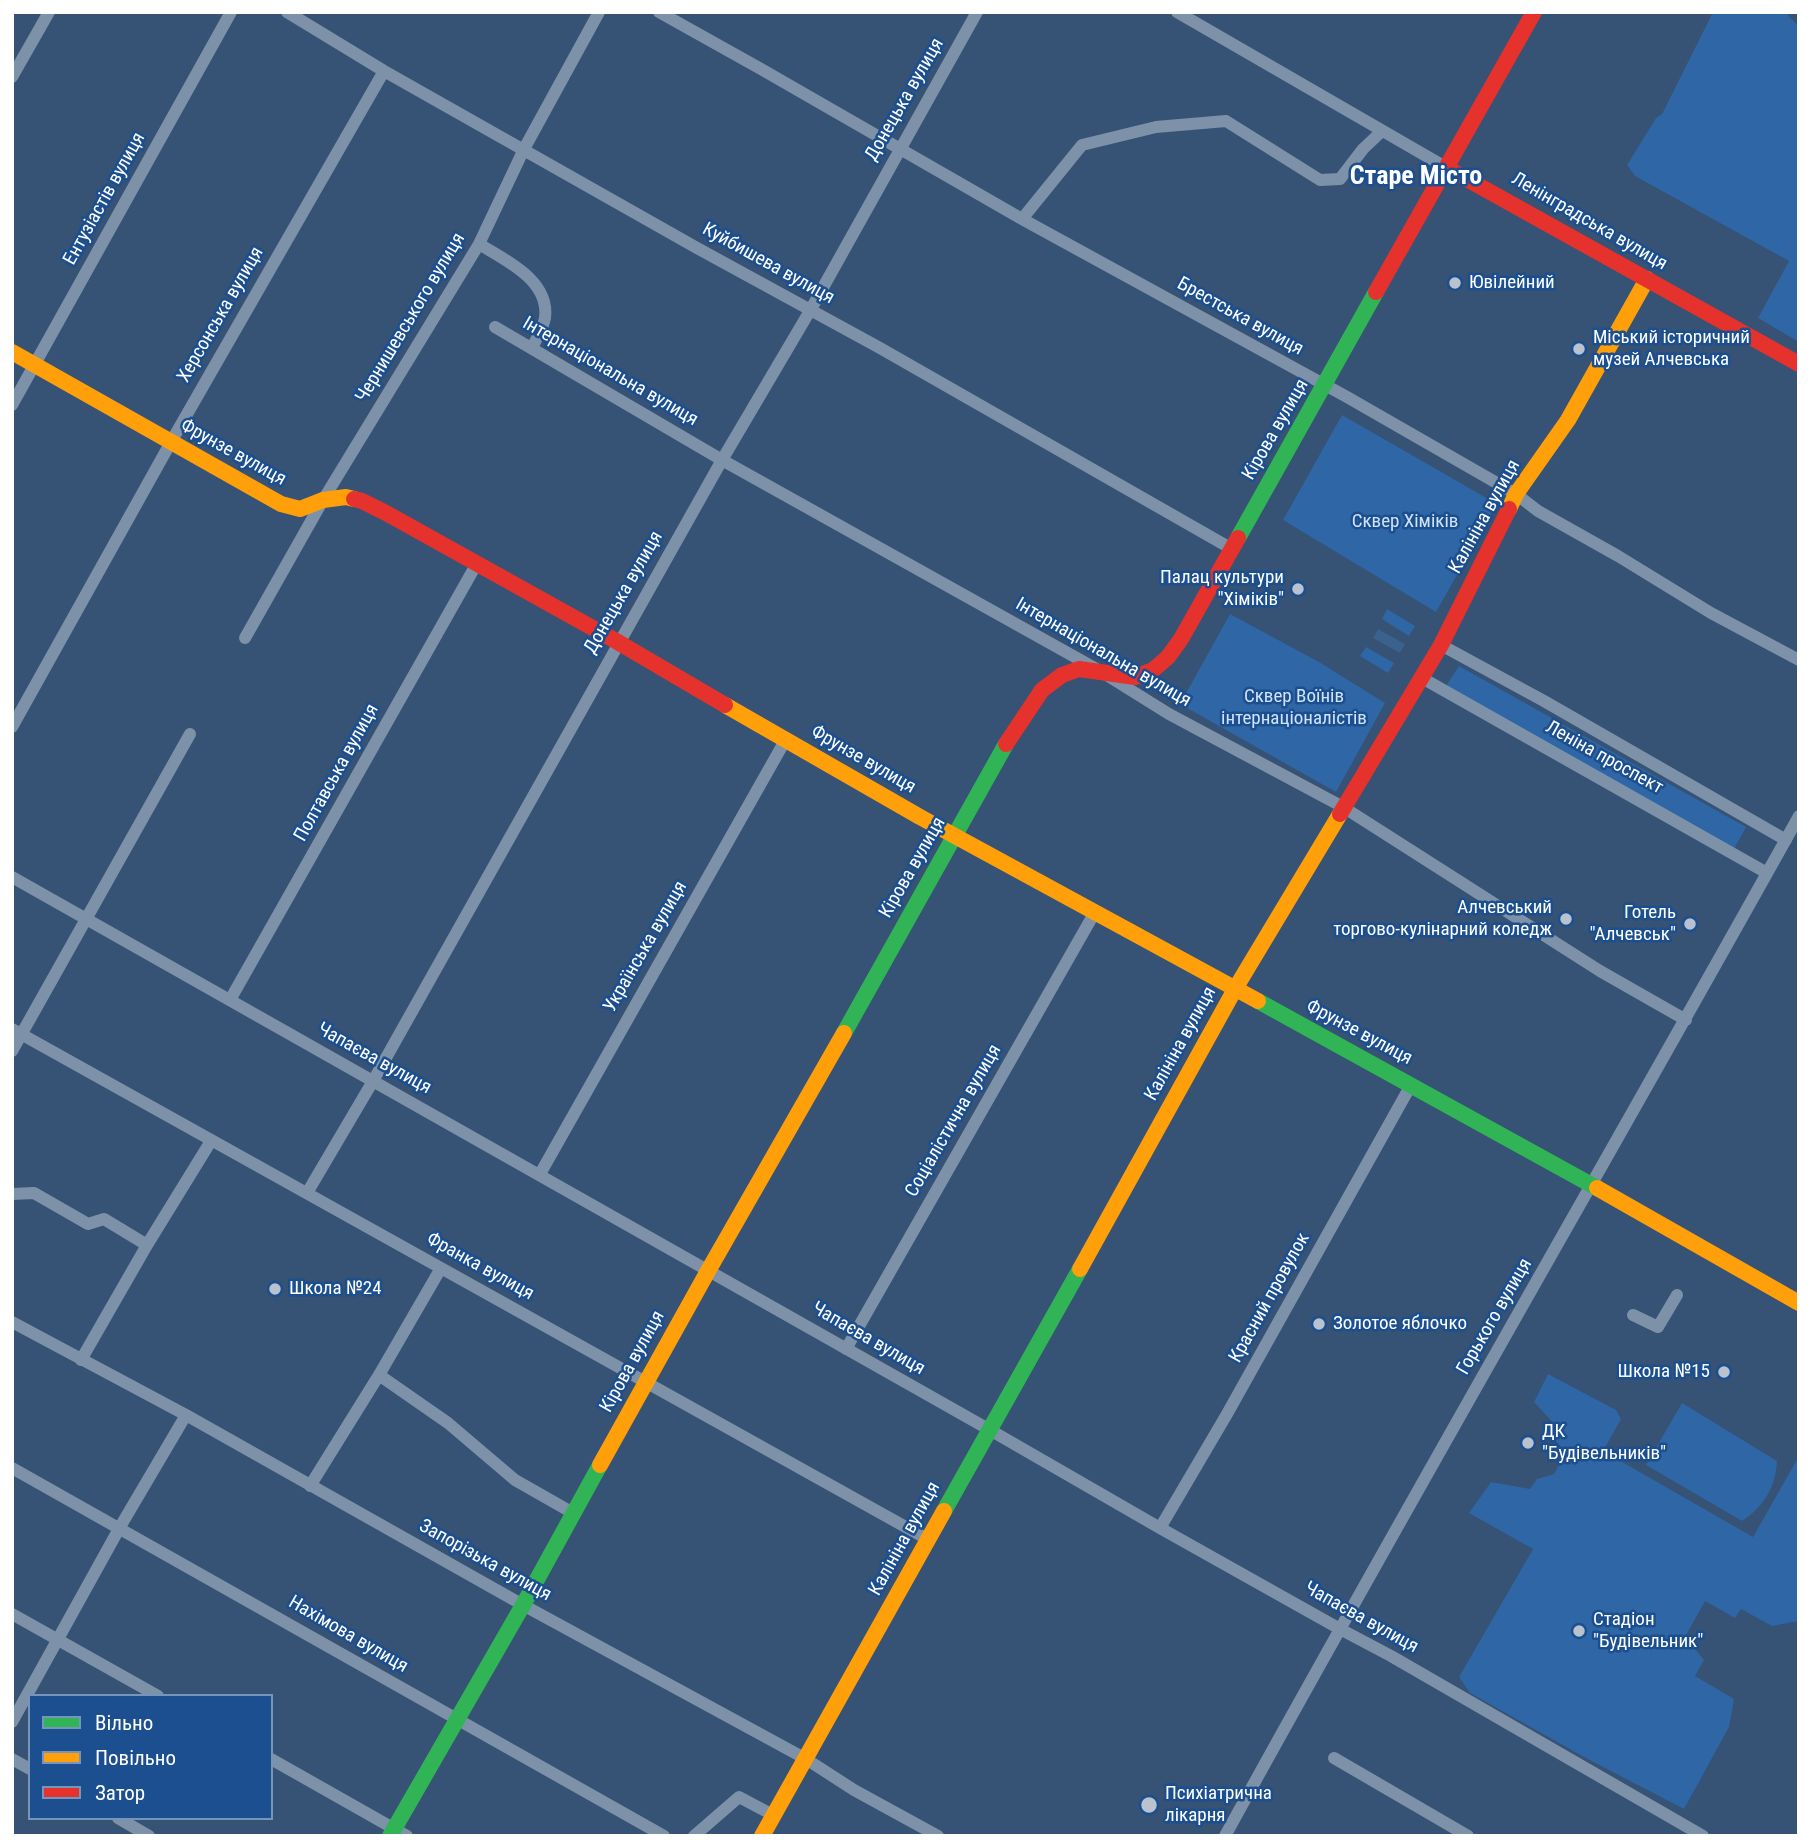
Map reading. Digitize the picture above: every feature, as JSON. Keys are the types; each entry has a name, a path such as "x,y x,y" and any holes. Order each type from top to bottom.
{"street":[{"path":"12,77 50,12"},
{"name":"Ентузіастів вулиця","path":"12,405 231,12"},
{"name":"Куйбишева вулиця","path":"287,12 384,71 697,248 811,309 1232,549"},
{"name":"Брестська вулиця","path":"659,12 1022,219 1516,494 1538,511 1712,613 1799,660"},
{"name":"Донецька вулиця","path":"307,1193 373,1081 618,642 811,309 977,12"},
{"name":"Ленінградська вулиця","path":"1177,12 1447,168 1799,364"},
{"name":"Кірова вулиця","path":"397,1833 708,1271 1013,732 1042,690 1062,675 1079,669 1135,677 1153,670 1168,657 1181,639 1325,386 1534,12"},
{"name":"Чернишевського вулиця","path":"244,638 323,500 479,244 524,149 596,13"},
{"name":"Херсонська вулиця","path":"12,727 171,442 384,71"},
{"path":"1022,219 1082,145 1156,127 1226,121 1320,180 1340,178 1363,149 1382,131"},
{"path":"479,244 517,268 540,292 545,305 545,318 532,348"},
{"name":"Калініна вулиця","path":"762,1836 1236,989 1441,645 1516,494 1568,420 1647,279"},
{"name":"Інтернаціональна вулиця","path":"495,327 722,460 1100,671 1169,714 1343,807 1600,971 1686,1020"},
{"name":"Фрунзе вулиця","path":"12,352 281,504 300,509 323,500 346,497 362,501 618,642 955,837 1411,1085 1799,1303"},
{"name":"Полтавська вулиця","path":"230,1000 476,565"},
{"name":"Леніна проспект","path":"1441,645 1786,840"},
{"name":"Леніна проспект","path":"1422,678 1767,873"},
{"path":"12,1051 17,1032 86,918 190,734"},
{"name":"Українська вулиця","path":"540,1174 786,739"},
{"name":"Горького вулиця","path":"1225,1836 1799,816"},
{"name":"Чапаєва вулиця","path":"12,877 1403,1663 1703,1836"},
{"name":"Соціалістична вулиця","path":"846,1349 1095,912"},
{"name":"Франка вулиця","path":"17,1032 929,1540"},
{"name":"Красний провулок","path":"1160,1528 1411,1085"},
{"path":"81,1360 211,1141"},
{"path":"12,1194 34,1193 88,1224 104,1219 147,1245"},
{"path":"310,1486 441,1268"},
{"path":"1633,1315 1658,1327 1677,1295"},
{"name":"Запорізька вулиця","path":"12,1322 186,1415 523,1605 806,1759 938,1836"},
{"path":"379,1375 448,1423 515,1480 573,1513"},
{"path":"28,1694 120,1527 186,1415"},
{"name":"Нахімова вулиця","path":"12,1468 664,1836"},
{"path":"12,1614 154,1694"},
{"path":"12,1722 28,1694"},
{"path":"1334,1758 1468,1836"},
{"path":"12,1759 28,1768"},
{"path":"273,1760 397,1833"},
{"path":"694,1836 740,1797 773,1815"},
{"path":"121,1820 149,1836"}],"green space":[{"path":"1713,12 1785,12 1799,27 1799,342 1758,318 1789,261 1635,176 1627,165 1656,118 1662,114"},
{"name":"Сквер Хіміків","path":"1342,415 1497,504 1436,612 1283,520"},
{"path":"1387,609 1415,626 1409,636 1382,619"},
{"name":"Сквер Воїнів інтернаціоналістів","path":"1230,614 1319,662 1385,703 1336,792 1180,704"},
{"path":"1366,647 1394,663 1388,673 1360,656"},
{"path":"1459,666 1746,827 1734,849 1446,686"},
{"path":"1548,1374 1616,1410 1621,1419 1603,1451 1753,1537 1799,1456 1798,1621 1772,1626 1741,1609 1735,1618 1705,1601 1685,1637 1704,1660 1695,1676 1734,1699 1729,1727 1684,1809 1470,1693 1459,1677 1533,1549 1469,1513 1491,1482 1530,1489 1537,1479 1554,1474 1566,1452 1555,1440 1557,1427 1534,1402"},
{"path":"1682,1403 1777,1461 1774,1479 1767,1495 1757,1509 1742,1521 1646,1465"}],"shaded area":[{"path":"1378,629 1405,644 1400,653 1373,638"}],"traffic: fast":[{"path":"1238,538 1376,292"},
{"path":"844,1033 1006,744"},
{"path":"1258,1001 1597,1188"},
{"path":"944,1511 1080,1269"},
{"path":"390,1836 600,1465"}],"traffic: slow":[{"path":"1509,509 1516,494 1568,420 1647,279"},
{"path":"12,352 281,504 300,509 323,500 346,497 354,499"},
{"path":"725,705 920,817 1258,1001"},
{"path":"1080,1269 1235,989 1340,814"},
{"path":"600,1465 844,1033"},
{"path":"1597,1188 1799,1303"},
{"path":"762,1836 944,1511"}],"traffic: jam":[{"path":"1376,292 1534,12"},
{"path":"1447,168 1799,364"},
{"path":"354,499 386,513 725,705"},
{"path":"1340,814 1441,645 1509,509"},
{"path":"1006,744 1042,690 1062,675 1079,669 1135,677 1153,670 1168,657 1238,538"}],"place":[{"name":"Ювілейний","path":"1455,283"},
{"name":"Міський історичний музей Алчевська","path":"1579,349"},
{"name":"Палац культури \"Хіміків\"","path":"1298,589"},
{"name":"Алчевський торгово-кулінарний коледж","path":"1566,919"},
{"name":"Готель \"Алчевськ\"","path":"1690,924"},
{"name":"Школа №24","path":"275,1289"},
{"name":"Золотое яблочко","path":"1319,1324"},
{"name":"Школа №15","path":"1724,1372"},
{"name":"ДК \"Будівельників\"","path":"1528,1443"},
{"name":"Стадіон \"Будівельник\"","path":"1579,1631"},
{"name":"Психіатрична лікарня","path":"1149,1805"}],"district":[{"name":"Старе Місто","path":"1416,177"}]}
